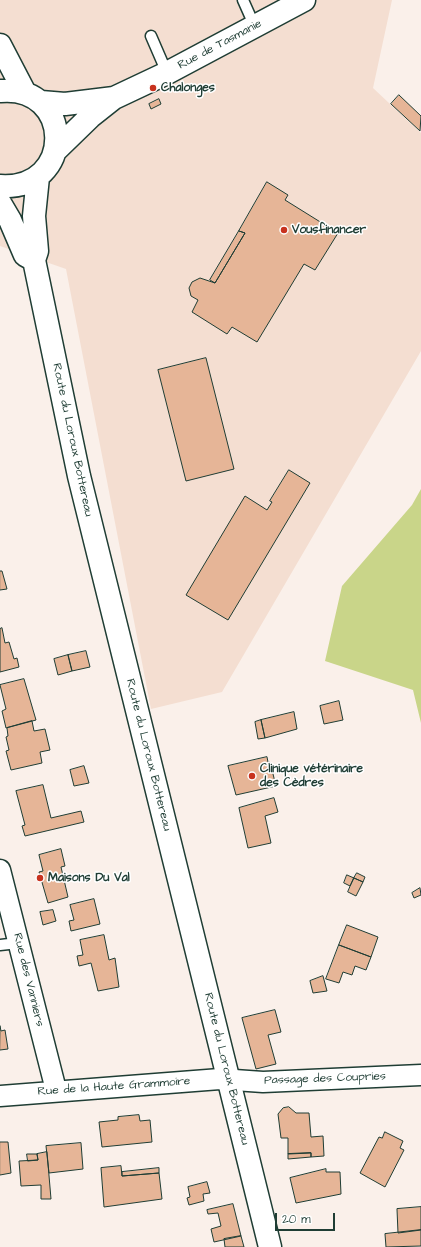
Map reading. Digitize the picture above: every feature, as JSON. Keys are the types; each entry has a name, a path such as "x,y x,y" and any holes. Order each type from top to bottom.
{"main road":[{"name":"Rue de Tasmanie","path":"56,150 90,117 114,98 167,73 304,0"},
{"path":"0,45 33,98 49,112 55,124 57,136 56,150 50,164 38,177 26,184 13,187 0,186"},
{"name":"Rue de Tasmanie","path":"0,91 11,90 33,98 65,104 114,98"},
{"name":"Route du Loroux Bottereau","path":"38,177 34,216 37,251 34,260 79,476 270,1247"},
{"path":"0,203 10,220 25,255 34,260"}],"street":[{"name":"Rue des Vanniers","path":"0,870 9,944 56,1090"},
{"name":"Passage des Coupries","path":"228,1078 263,1082 421,1075"},
{"name":"Rue de la Haute Grammoire","path":"0,1096 56,1090 228,1078"}],"lane":[{"path":"243,0 255,27"},
{"path":"151,36 167,73"}],"shaded area":[{"path":"0,0 392,0 373,88 421,133 421,351 222,692 151,709 66,269 0,246"}],"green space":[{"path":"421,489 421,723 413,690 325,661 342,586 412,505"}],"building":[{"path":"399,95 421,116 420,131 391,104"},
{"path":"159,99 161,104 151,109 149,104"},
{"path":"267,182 288,195 285,200 338,233 315,270 304,264 257,342 232,327 227,334 192,312 198,300 191,296 189,288 192,282 200,278 215,283 245,233 239,231"},
{"path":"239,231 245,233 215,283 210,280"},
{"path":"206,358 234,469 186,481 158,370"},
{"path":"289,470 310,483 228,620 186,595 245,496 267,510 272,502 270,501"},
{"path":"0,571 2,571 7,589 0,590"},
{"path":"2,628 5,643 9,642 14,659 17,658 19,667 0,672 0,629"},
{"path":"86,651 90,667 72,671 68,655"},
{"path":"68,655 72,671 58,675 54,659"},
{"path":"24,679 36,720 6,728 2,711 6,709 0,685"},
{"path":"339,701 343,720 324,724 320,706"},
{"path":"294,712 297,729 265,738 261,720"},
{"path":"261,720 265,738 258,739 255,722"},
{"path":"32,721 34,731 45,729 50,750 40,752 42,763 11,770 6,751 9,750 6,737 8,736 7,728"},
{"name":"Clinique vétérinaire des Cèdres","path":"267,757 268,762 270,762 276,786 236,795 228,766"},
{"path":"84,766 89,783 74,786 70,770"},
{"path":"43,785 51,818 81,811 84,822 25,836 22,826 25,825 16,791"},
{"path":"274,798 278,812 265,816 271,843 248,848 239,808"},
{"path":"61,849 65,866 61,867 68,897 48,903 39,872 43,871 39,855"},
{"path":"357,873 365,877 363,882 354,878"},
{"path":"347,875 354,878 350,886 344,883"},
{"path":"354,878 363,882 356,896 348,892"},
{"path":"420,888 421,895 414,898 412,893"},
{"path":"94,899 100,924 71,931 69,921 74,920 70,905"},
{"path":"53,910 56,921 43,925 40,912"},
{"path":"347,925 378,937 371,957 339,945"},
{"path":"104,935 109,960 115,958 119,987 98,991 91,963 79,966 77,956 83,955 80,940"},
{"path":"339,945 371,957 366,970 355,966 352,975 343,972 339,983 326,979"},
{"path":"323,976 327,991 313,993 310,981"},
{"path":"275,1010 281,1032 268,1035 276,1064 256,1069 242,1018"},
{"path":"0,1026 1,1031 5,1030 8,1049 0,1050"},
{"path":"289,1107 296,1113 309,1113 311,1137 323,1136 324,1156 311,1157 311,1153 288,1154 288,1138 281,1138 278,1114 283,1108"},
{"path":"139,1115 140,1121 150,1120 152,1142 102,1147 99,1122 118,1120 118,1117"},
{"path":"385,1132 403,1141 400,1148 404,1150 385,1187 360,1173 379,1137 382,1138"},
{"path":"0,1142 8,1142 11,1173 0,1175"},
{"path":"81,1143 83,1169 49,1173 46,1146"},
{"path":"47,1152 51,1199 41,1199 41,1185 21,1186 19,1161 38,1160 37,1154"},
{"path":"311,1153 311,1157 288,1159 288,1154"},
{"path":"27,1154 37,1154 38,1160 28,1161"},
{"path":"121,1166 122,1176 159,1173 162,1199 104,1207 101,1168"},
{"path":"159,1168 159,1173 122,1176 122,1172"},
{"path":"326,1169 326,1172 340,1172 341,1194 296,1203 290,1178"},
{"path":"207,1182 210,1193 203,1194 204,1201 189,1205 187,1198 190,1197 188,1187"},
{"path":"233,1204 241,1236 214,1242 211,1229 221,1226 218,1213 208,1214 207,1210"},
{"path":"421,1207 421,1230 398,1233 397,1209"},
{"path":"421,1230 421,1246 386,1247 385,1234"},
{"path":"241,1236 244,1247 225,1247 224,1239"}],"place":[{"name":"Chalonges","path":"153,88"},
{"name":"Vousfinancer","path":"284,230"},
{"name":"Clinique vétérinaire des Cèdres","path":"252,776"},
{"name":"Maisons Du Val","path":"40,878"}]}
